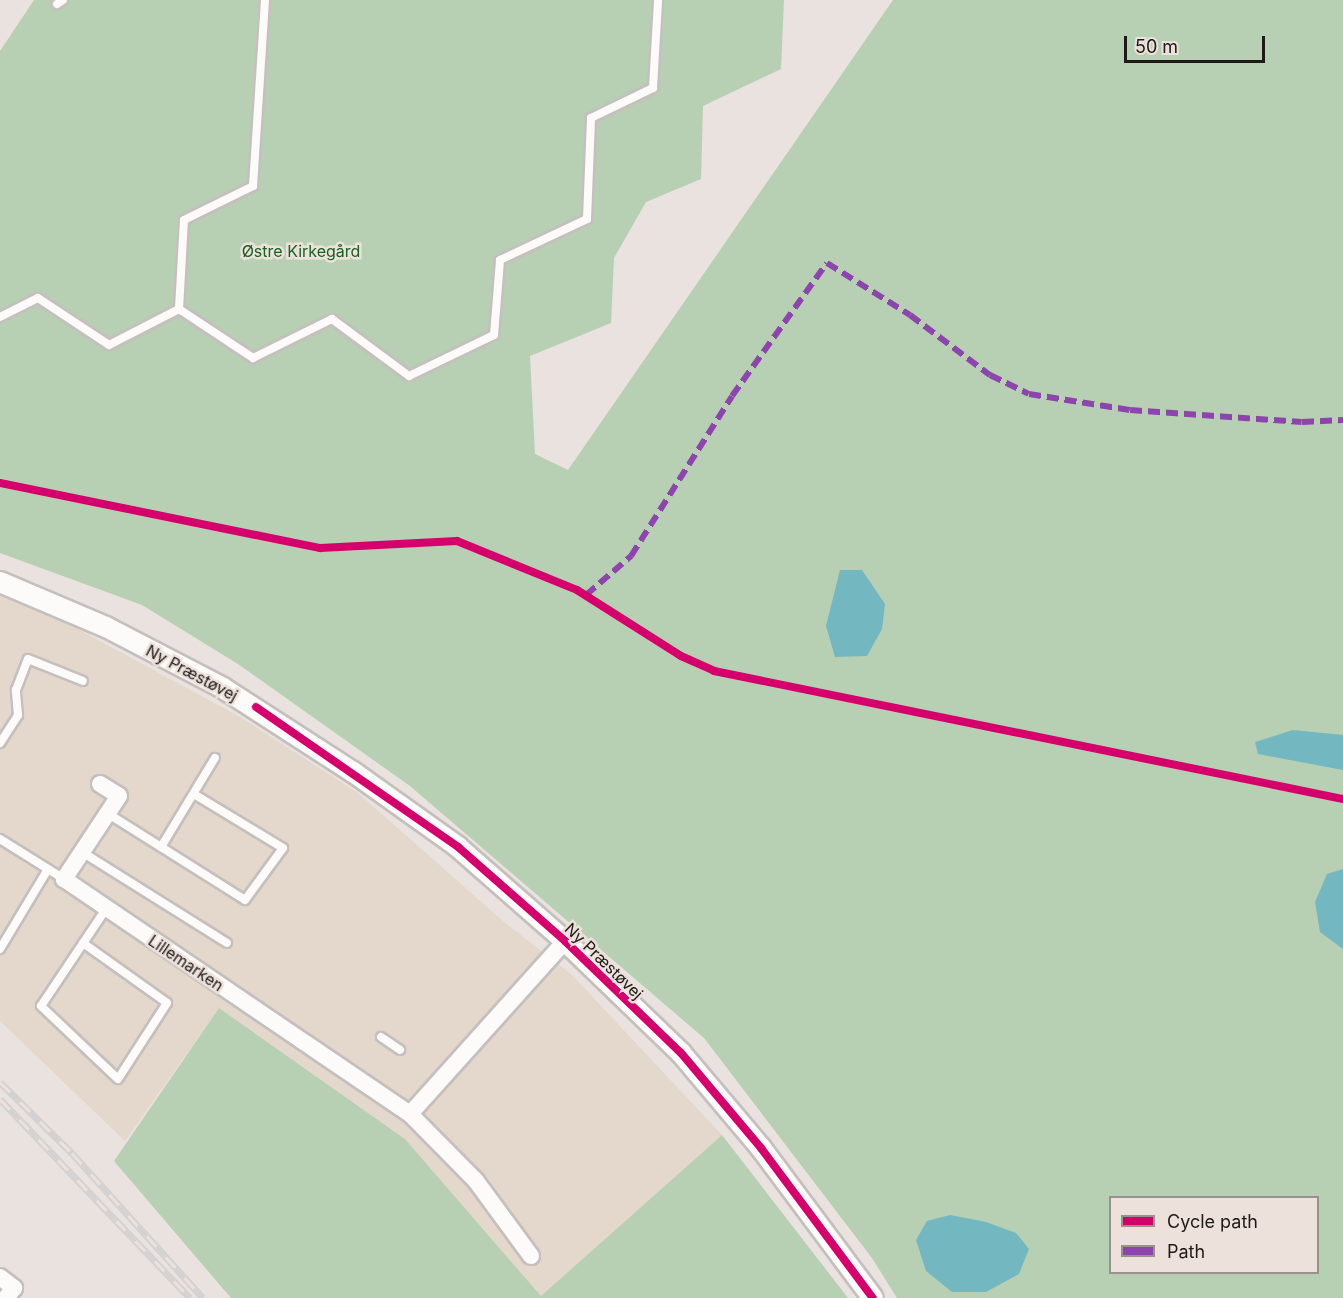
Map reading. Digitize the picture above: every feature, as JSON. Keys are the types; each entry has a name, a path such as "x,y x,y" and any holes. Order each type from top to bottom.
{"street":[{"name":"Ny Præstøvej","path":"0,582 106,627 256,707 458,847 565,941 681,1053 768,1157 873,1298"},
{"path":"64,879 119,796 100,784"},
{"name":"Lillemarken","path":"64,879 410,1114 476,1181 531,1256"},
{"path":"410,1114 565,941"},
{"path":"0,1277 14,1288 6,1298"}],"lane":[{"path":"179,309 184,220 253,186 265,0"},
{"path":"179,309 253,358 332,319 409,376 494,335 500,260 587,219 591,118 653,88 658,0"},
{"path":"0,317 38,298 108,345 179,309"},
{"path":"0,743 18,715 16,690 28,659 83,681"},
{"path":"161,847 214,758"},
{"path":"107,813 245,900 283,848 194,794"},
{"path":"0,838 64,879"},
{"path":"82,852 226,943"},
{"path":"0,949 48,869"},
{"path":"83,943 167,1003 118,1080 41,1006 83,943 106,909"},
{"path":"381,1037 400,1050"}],"shaded area":[{"path":"0,596 63,621 242,718 358,793 503,921 572,975 722,1135 541,1296 405,1139 219,1008 125,1141 0,1021"}],"green space":[{"name":"Østre Kirkegård","path":"34,0 784,0 781,69 703,106 701,179 646,202 614,258 611,323 530,356 535,454 568,470 893,0 1343,0 1343,1298 897,1298 872,1258 704,1038 410,786 238,664 142,605 0,553 0,51"},
{"path":"219,1008 405,1139 541,1296 722,1135 848,1298 231,1298 114,1161"}],"water":[{"path":"840,570 862,570 885,604 882,629 867,656 835,657 826,626"},
{"path":"1293,730 1343,735 1343,770 1258,754 1255,742"},
{"path":"1343,869 1343,949 1320,932 1315,902 1327,874"},
{"path":"950,1215 986,1222 1016,1233 1029,1249 1019,1274 986,1292 952,1292 926,1271 916,1240 927,1221"}],"railway":[{"path":"0,1082 72,1153 203,1298"},
{"path":"0,1099 190,1298"}],"marked path":[{"path":"586,595 631,556 732,396 827,263 910,315 990,375 1029,394 1130,410 1302,422 1343,420"}],"cycle path":[{"path":"0,483 320,548 457,541 577,590 681,656 714,671 1343,799"},
{"path":"256,707 458,847 565,941 681,1053 761,1148 873,1298"}]}
